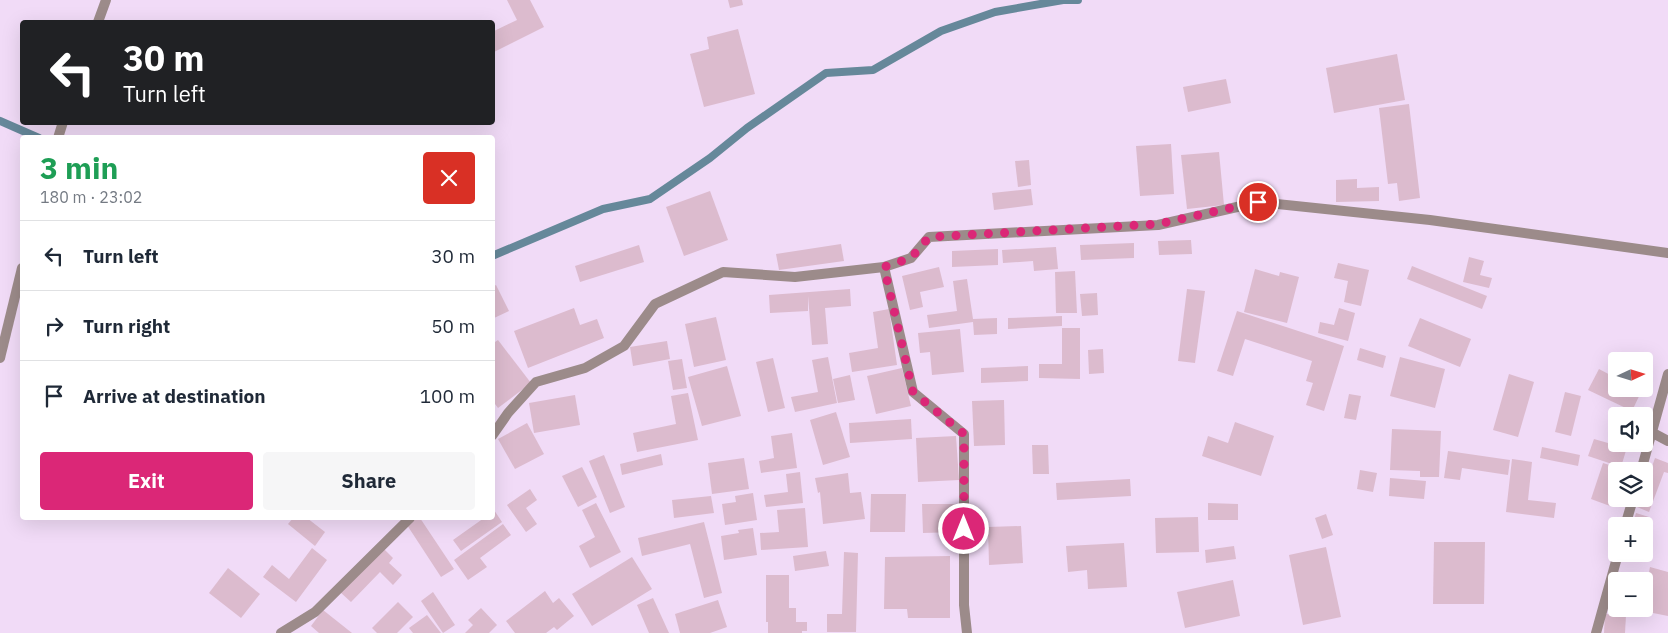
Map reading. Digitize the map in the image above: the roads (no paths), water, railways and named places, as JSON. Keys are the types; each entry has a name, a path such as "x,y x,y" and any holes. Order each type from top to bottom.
{"street":[{"path":"99,20 106,0"},
{"path":"495,432 508,413 536,382 585,368 624,346 655,304 722,272 795,276 884,267 911,258 929,237 1158,224 1258,202 1430,220 1668,253"},
{"path":"884,267 913,392 964,434 964,605 967,633"},
{"path":"0,358 20,276"},
{"path":"1653,425 1668,374"},
{"path":"1653,433 1668,441"},
{"path":"281,633 315,612 408,520"},
{"path":"1596,633 1616,562"}],"waterway":[{"path":"495,255 603,209 650,199 710,158 747,128 826,73 873,70 941,31 995,12 1063,0 1078,0"},
{"path":"0,121 32,135"}]}
